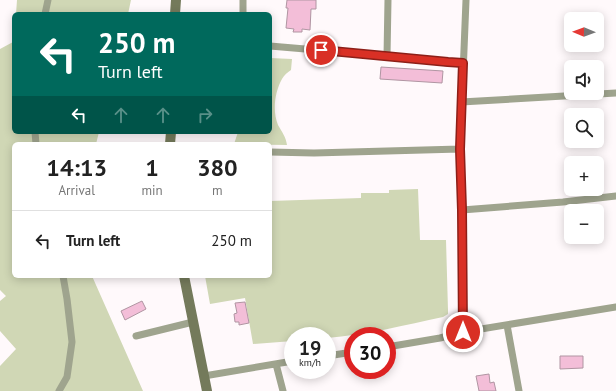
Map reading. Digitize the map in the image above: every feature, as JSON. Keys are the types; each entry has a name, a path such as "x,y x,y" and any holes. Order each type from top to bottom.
{"street":[{"path":"45,12 48,0"},
{"path":"175,12 176,0"},
{"path":"243,0 243,12"},
{"path":"387,56 388,0"},
{"path":"463,332 460,149 466,0"},
{"path":"272,46 463,63"},
{"path":"461,102 616,93"},
{"path":"272,152 314,153 460,149"},
{"path":"462,210 564,202 616,196"},
{"path":"59,391 67,377 72,342 63,278"},
{"path":"184,278 207,391"},
{"path":"396,345 440,338 463,332 616,308"},
{"path":"136,336 193,322"},
{"path":"507,325 519,391"},
{"path":"204,376 284,363"},
{"path":"276,364 283,391"}],"green space":[{"path":"17,0 131,0 128,12 16,12"},
{"path":"12,43 12,134 98,134 96,142 12,142 12,278 93,278 143,391 0,391 0,366 16,349 0,331 0,301 6,296 0,290 0,49"},
{"path":"272,58 292,59 291,70 282,79 275,101 276,119 285,137 287,145 272,145 272,142 235,142 237,134 272,134"},
{"path":"418,189 420,240 446,240 448,314 443,317 395,327 344,327 344,336 336,337 336,327 284,327 284,342 253,344 245,298 210,304 205,278 272,278 272,201 361,198 361,193 389,193 389,190"}],"building":[{"path":"287,0 316,0 316,9 311,9 310,30 302,29 302,32 293,32 294,29 286,28 288,8 286,8"},
{"path":"381,67 443,71 442,83 380,79"},
{"path":"142,301 146,309 125,320 121,311"},
{"path":"245,302 249,323 239,325 239,322 235,322 234,314 237,313 235,303"},
{"path":"560,356 583,356 583,368 560,369"},
{"path":"489,374 490,383 494,382 496,391 479,391 476,376"}],"route":[{"path":"321,50 463,63 460,149 463,332"}]}
